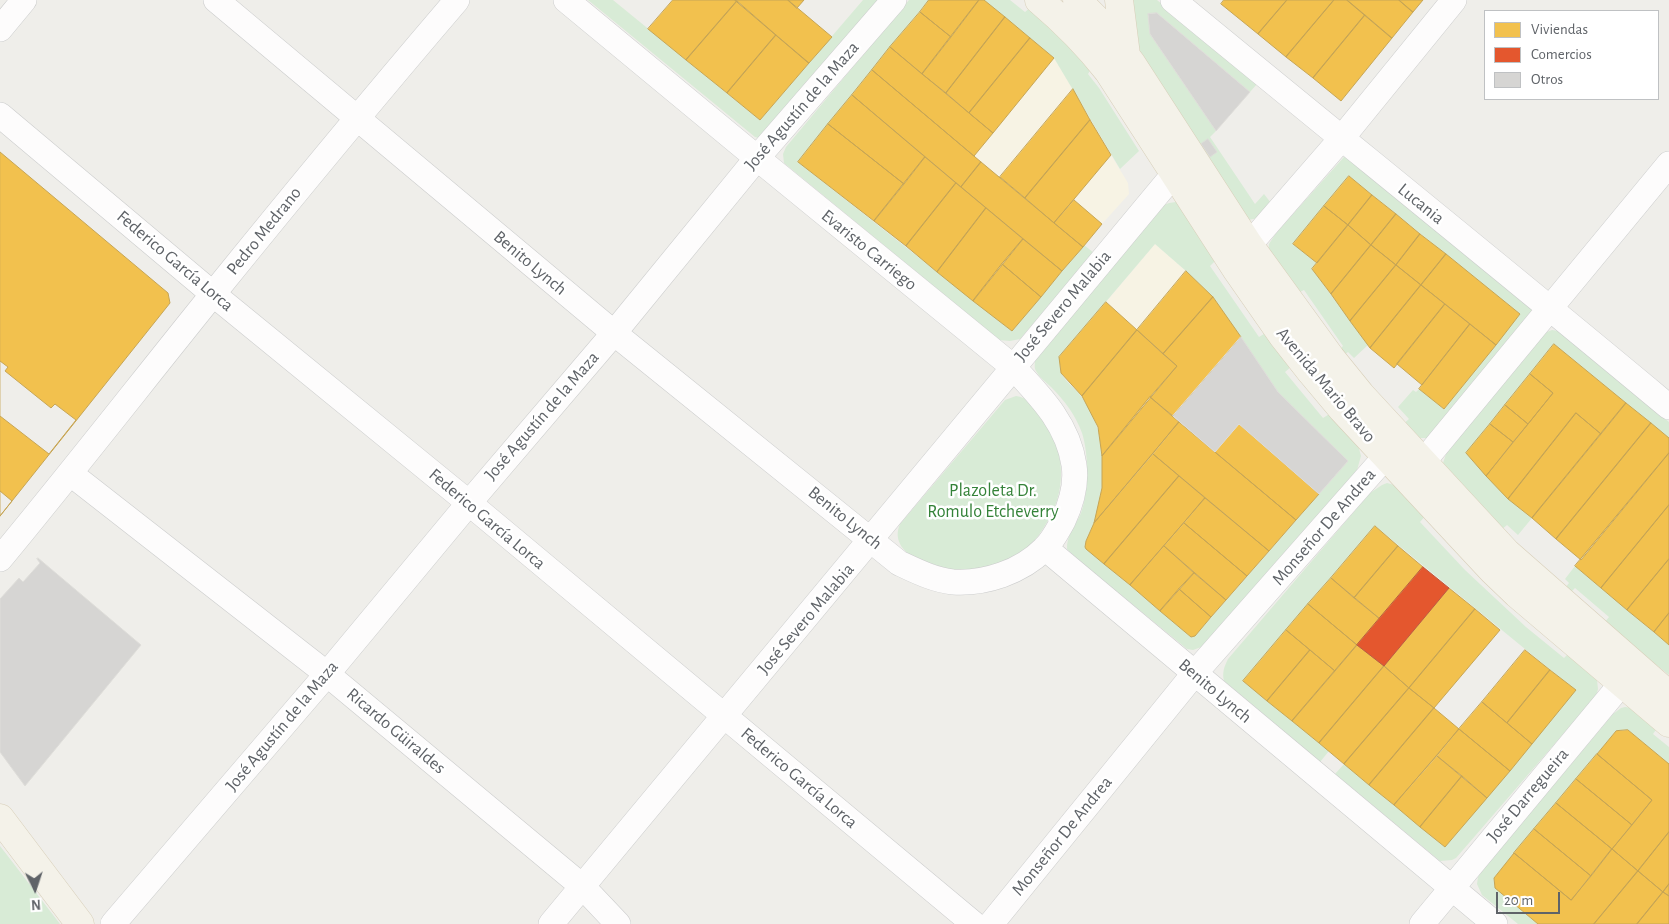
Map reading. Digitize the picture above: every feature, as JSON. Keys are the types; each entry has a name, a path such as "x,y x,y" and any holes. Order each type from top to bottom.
{"main road":[{"name":"Avenida Mario Bravo","path":"1039,0 1066,23 1090,48 1128,102 1236,269 1282,335 1342,409 1493,571 1518,594 1628,674"},
{"name":"Avenida Mario Bravo","path":"1077,0 1103,26 1126,55 1249,245 1331,358 1361,395 1507,553 1628,674 1666,708"},
{"path":"1120,2 1126,55 1128,102"},
{"path":"0,818 80,924"}],"street":[{"path":"0,29 24,0"},
{"name":"Benito Lynch","path":"216,0 614,333 899,562 926,576 952,582 977,581 1001,575 1024,564 1045,548 1495,924"},
{"name":"Pedro Medrano","path":"0,559 71,474 213,294 357,117 457,0"},
{"name":"Evaristo Carriego","path":"566,0 1013,367 1043,398 1057,419 1068,441 1074,466 1074,488 1069,509 1045,548"},
{"name":"José Agustín de la Maza","path":"113,924 327,674 614,333 757,158 894,0"},
{"name":"Lucania","path":"1173,0 1669,407"},
{"path":"1249,245 1341,139 1454,0"},
{"name":"Federico García Lorca","path":"0,115 213,294 469,503 974,924"},
{"path":"1422,462 1669,164"},
{"name":"José Severo Malabia","path":"551,924 872,540 1174,174"},
{"name":"Monseñor De Andrea","path":"991,924 1194,674 1386,456 1422,462"},
{"name":"Ricardo Güiraldes","path":"71,474 327,674 583,887 618,924"},
{"name":"José Darregueira","path":"1422,924 1628,674"}],"shaded area":[{"path":"1054,58 1073,89 1000,177 974,156"},
{"path":"1111,155 1128,183 1129,194 1102,224 1074,200"},
{"path":"1155,244 1186,271 1137,330 1106,302"}],"green space":[{"path":"588,0 613,0 760,120 863,0 881,0 759,138 755,137"},
{"path":"909,0 929,0 798,162 1012,331 1084,245 1094,253 1020,339 1010,341 999,340 784,163 783,154 786,147"},
{"path":"984,0 1010,0 1025,12 1031,7 1092,67 1088,74 1139,151 1120,169 1054,58"},
{"path":"1132,0 1157,0 1257,84 1250,92 1157,13 1148,14 1150,34 1216,131 1210,137 1255,204 1264,194 1271,203 1259,218 1248,220 1149,76 1137,48"},
{"path":"1344,157 1348,157 1532,309 1429,438 1419,438 1402,425 1409,419 1398,407 1413,390 1416,392 1419,389 1444,409 1520,314 1349,176 1293,244 1317,263 1312,269 1368,345 1354,358 1348,352 1343,356 1338,351 1343,346 1304,290 1296,294 1268,254 1269,244 1276,233"},
{"path":"1176,202 1182,205 1217,259 1210,266 1259,337 1267,332 1292,366 1285,372 1323,418 1331,413 1357,441 1361,456 1357,470 1204,646 1193,650 1187,649 1067,549 1068,540 1081,513 1086,494 1086,452 1080,427 1070,409 1039,376 1035,367 1035,360 1162,206","holes":["1155,244 1213,297 1278,392 1348,461 1195,636 1191,637 1085,547 1096,518 1101,496 1103,473 1102,449 1096,423 1081,396 1061,373 1059,357"]},
{"path":"1552,330 1558,331 1669,422 1669,438 1554,344 1467,453 1498,487 1532,518 1518,535 1507,525 1501,530 1443,463 1446,454 1542,334"},
{"name":"Plazoleta Dr. Romulo Etcheverry","path":"1016,396 1030,402 1040,413 1054,440 1061,466 1059,494 1053,511 1038,536 1029,547 1011,558 991,566 962,570 941,568 907,553 901,545 898,535 900,524 1005,400"},
{"path":"1387,483 1398,486 1426,515 1420,522 1465,570 1526,627 1564,658 1570,652 1597,680 1598,689 1596,696 1456,858 1452,860 1440,861 1335,774 1344,764 1445,847 1575,690 1375,526 1243,681 1329,751 1320,762 1224,681 1223,678 1228,659 1370,493"},
{"path":"1575,566 1669,645 1669,675 1604,623 1609,617 1575,588 1570,593 1565,588 1569,583 1565,579"},
{"path":"1625,707 1633,708 1658,727 1653,734 1669,747 1669,764 1628,730 1616,731 1494,878 1495,888 1538,924 1518,924 1482,895 1477,884 1478,877 1613,714"},
{"path":"0,846 7,855 60,924 0,924"}],"building: Viviendas":[{"path":"673,0 737,1 686,60 648,29"},
{"path":"735,0 788,0 832,37 809,63"},
{"path":"788,0 804,0 797,8"},
{"path":"929,0 979,0 951,37 920,12"},
{"path":"979,0 984,0 1005,17 946,93 922,74"},
{"path":"1224,0 1287,0 1258,34 1221,4"},
{"path":"1287,0 1334,0 1286,57 1258,34"},
{"path":"1334,0 1347,0 1365,15 1313,78 1286,57"},
{"path":"1347,0 1399,0 1413,12 1392,38"},
{"path":"1399,0 1423,0 1413,12"},
{"path":"737,1 776,35 727,93 686,60"},
{"path":"920,12 951,37 922,74 890,47"},
{"path":"1365,15 1392,38 1341,101 1313,78"},
{"path":"1005,17 1030,38 969,113 946,93"},
{"path":"776,35 809,63 760,120 727,93"},
{"path":"1030,38 1054,58 993,133 969,113"},
{"path":"890,47 993,133 974,156 872,70"},
{"path":"872,70 981,162 961,187 852,95"},
{"path":"1073,89 1090,120 1025,198 1000,177"},
{"path":"852,95 925,157 904,184 828,124"},
{"path":"1090,120 1111,155 1054,223 1025,198"},
{"path":"828,124 904,184 874,221 798,162"},
{"path":"0,152 168,293 170,303 0,516"},
{"path":"925,157 956,183 906,246 874,221"},
{"path":"981,162 1083,247 1062,271 961,187"},
{"path":"1349,176 1372,195 1348,225 1324,206"},
{"path":"956,183 986,208 937,272 906,246"},
{"path":"1372,195 1396,214 1371,245 1348,225"},
{"path":"1074,200 1102,224 1083,247 1054,223"},
{"path":"1324,206 1348,225 1317,263 1293,244"},
{"path":"986,208 1023,239 973,301 937,272"},
{"path":"1396,214 1420,234 1396,265 1371,245"},
{"path":"1348,225 1371,245 1331,294 1312,269"},
{"path":"1420,234 1446,254 1421,285 1396,265"},
{"path":"1023,239 1062,271 1041,297 1002,264"},
{"path":"1371,245 1396,265 1350,321 1331,294"},
{"path":"1446,254 1520,314 1496,345 1421,285"},
{"path":"1002,264 1041,297 1012,331 973,301"},
{"path":"1396,265 1421,285 1370,348 1350,321"},
{"path":"1186,271 1213,297 1163,354 1137,330"},
{"path":"1421,285 1445,304 1394,368 1370,348"},
{"path":"1213,297 1241,337 1173,416 1150,397 1177,366 1163,354"},
{"path":"1106,302 1137,330 1082,396 1061,373 1059,357"},
{"path":"1445,304 1470,324 1422,385 1397,364"},
{"path":"1470,324 1496,345 1444,409 1419,389"},
{"path":"1137,330 1177,366 1102,456 1098,427 1082,396"},
{"path":"1554,344 1626,403 1601,434 1576,413 1508,499 1486,476 1553,393 1530,374"},
{"path":"0,361 8,367 5,371 51,408 55,404 76,420 49,454 0,416"},
{"path":"1530,374 1553,393 1528,424 1505,405"},
{"path":"1150,397 1179,422 1094,523 1102,488 1102,456"},
{"path":"1626,403 1651,423 1556,539 1532,518"},
{"path":"1505,405 1528,424 1513,442 1490,424"},
{"path":"1576,413 1601,434 1532,518 1508,499"},
{"path":"1179,422 1296,520 1269,551 1153,454"},
{"path":"1651,423 1669,438 1669,453 1581,560 1556,539"},
{"path":"1239,424 1319,494 1296,520 1215,452"},
{"path":"1490,424 1513,442 1486,476 1466,453"},
{"path":"1669,453 1669,505 1601,588 1575,566"},
{"path":"1153,454 1179,476 1104,564 1085,547 1094,523"},
{"path":"1179,476 1205,498 1130,585 1104,564"},
{"path":"0,491 12,501 0,516"},
{"path":"1205,498 1269,551 1247,576 1184,523"},
{"path":"1669,505 1669,559 1627,610 1601,588"},
{"path":"1184,523 1247,576 1226,600 1164,546"},
{"path":"1375,526 1398,546 1354,598 1331,578"},
{"path":"1164,546 1194,573 1160,611 1130,585"},
{"path":"1398,546 1423,567 1380,619 1354,598"},
{"path":"1669,559 1669,613 1654,632 1627,610"},
{"path":"1194,573 1226,600 1211,617 1179,589"},
{"path":"1331,578 1380,619 1357,645 1308,604"},
{"path":"1449,588 1475,609 1409,688 1384,666"},
{"path":"1179,589 1211,617 1195,636 1191,637 1160,611"},
{"path":"1308,604 1357,645 1335,671 1286,630"},
{"path":"1475,609 1500,630 1434,708 1409,688"},
{"path":"1669,613 1669,645 1654,632"},
{"path":"1286,630 1310,650 1267,701 1243,681"},
{"path":"1357,645 1384,666 1319,743 1292,721"},
{"path":"1310,650 1335,671 1292,721 1267,701"},
{"path":"1525,650 1550,670 1507,723 1482,702"},
{"path":"1384,666 1409,688 1344,764 1319,743"},
{"path":"1550,670 1576,690 1532,744 1507,723"},
{"path":"1409,688 1434,708 1369,785 1344,764"},
{"path":"1482,702 1532,744 1510,771 1459,729"},
{"path":"1434,708 1459,729 1394,805 1369,785"},
{"path":"1459,729 1510,771 1487,798 1437,756"},
{"path":"1628,730 1669,764 1669,832 1638,871 1612,849 1652,800 1597,754 1616,731"},
{"path":"1597,754 1652,800 1632,825 1576,779"},
{"path":"1437,756 1462,776 1420,827 1394,805"},
{"path":"1462,776 1487,798 1445,847 1420,827"},
{"path":"1576,779 1632,825 1612,849 1556,803"},
{"path":"1556,803 1612,849 1591,876 1534,829"},
{"path":"1534,829 1591,876 1571,900 1514,853"},
{"path":"1669,832 1669,884 1663,892 1638,871"},
{"path":"1612,849 1638,871 1594,924 1538,924 1495,888 1494,878 1514,853 1571,900"},
{"path":"1638,871 1663,892 1637,924 1594,924"},
{"path":"1669,884 1669,896 1663,892"},
{"path":"1663,892 1669,896 1669,924 1637,924"}],"building: Comercios":[{"path":"1423,567 1449,588 1384,666 1357,645"}],"building: Otros":[{"path":"1157,13 1250,92 1216,131 1150,34 1148,14"},
{"path":"1208,139 1217,152 1210,157 1201,144"},
{"path":"1241,337 1278,392 1348,461 1319,494 1239,424 1215,452 1173,416"},
{"path":"38,558 141,645 25,786 0,752 0,599 19,578 23,582 40,563"}]}
